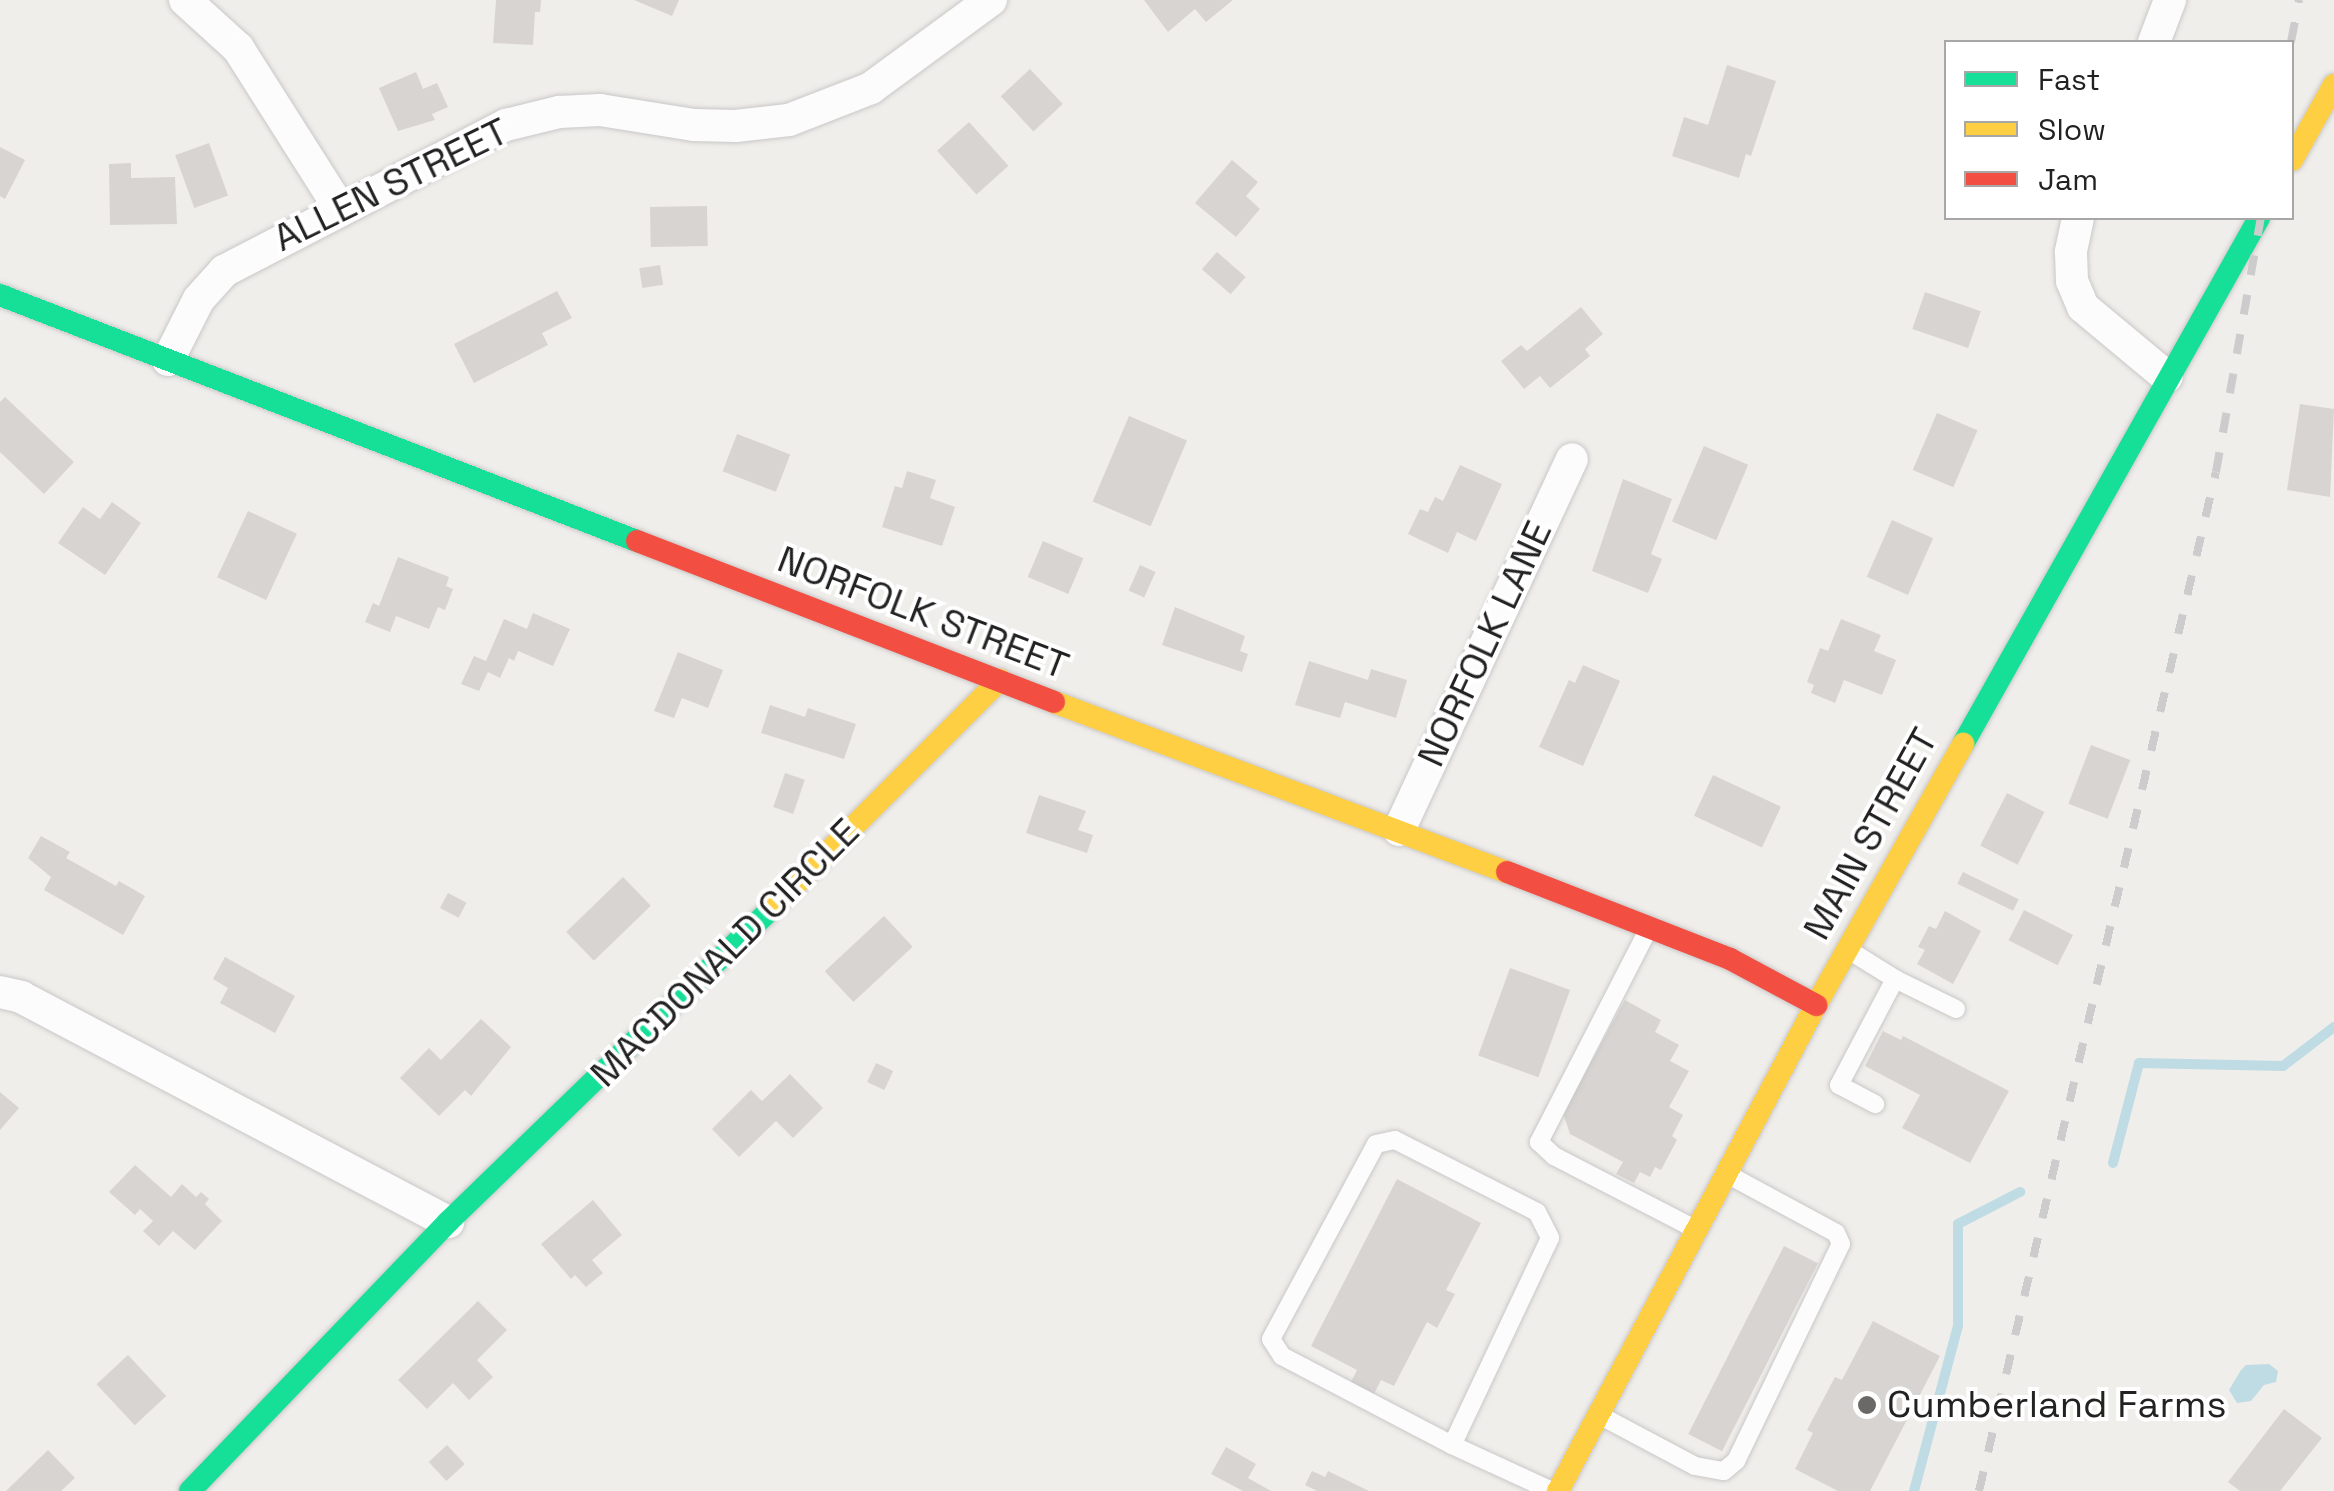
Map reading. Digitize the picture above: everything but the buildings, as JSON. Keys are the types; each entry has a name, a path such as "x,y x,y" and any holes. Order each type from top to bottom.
{"main road":[{"path":"2294,156 2334,85"},
{"name":"MAIN STREET","path":"1555,1491 1816,1005 2258,220"},
{"name":"NORFOLK STREET","path":"0,295 1649,927 1770,976 1816,1005"},
{"name":"MACDONALD CIRCLE","path":"190,1491 448,1222 670,1010 1000,680"}],"street":[{"path":"186,0 238,48 341,210"},
{"name":"ALLEN STREET","path":"168,360 199,299 224,270 506,125 559,112 600,110 694,125 789,120 871,88 992,0"},
{"path":"2155,40 2170,0"},
{"path":"2078,220 2071,252 2072,280 2083,307 2168,377"},
{"name":"NORFOLK LANE","path":"1399,830 1572,459"},
{"path":"0,992 20,997 448,1222"}],"lane":[{"path":"1649,927 1538,1142 1554,1156 1697,1230"},
{"path":"1847,949 1894,979 1956,1009"},
{"path":"1875,1104 1838,1085 1894,979"},
{"path":"1452,1445 1550,1238 1537,1212 1396,1140 1376,1144 1271,1339 1282,1356 1452,1445 1555,1491"},
{"path":"1598,1415 1695,1466 1724,1472 1736,1461 1841,1244 1836,1233 1726,1174"}],"water":[{"path":"2269,1364 2278,1371 2276,1382 2264,1385 2251,1401 2237,1403 2229,1390 2241,1370 2246,1365"}],"waterway":[{"path":"2113,1163 2139,1063 2283,1066 2334,1027"},
{"path":"1914,1491 1958,1326 1958,1224 2020,1192"}],"railway":[{"path":"2291,40 2299,0"},
{"path":"1979,1491 2216,472 2261,220"}],"traffic: fast":[{"path":"1963,744 2258,220"},
{"path":"0,295 637,541"},
{"path":"190,1491 448,1222 776,904"}],"traffic: slow":[{"path":"2294,156 2334,85"},
{"path":"776,904 1000,680"},
{"path":"1054,702 1507,872"},
{"path":"1558,1491 1816,1005 1963,744"}],"traffic: jam":[{"path":"637,541 1054,702"},
{"path":"1507,872 1730,959 1816,1005"}],"place":[{"name":"Cumberland Farms","path":"1867,1405"}]}
